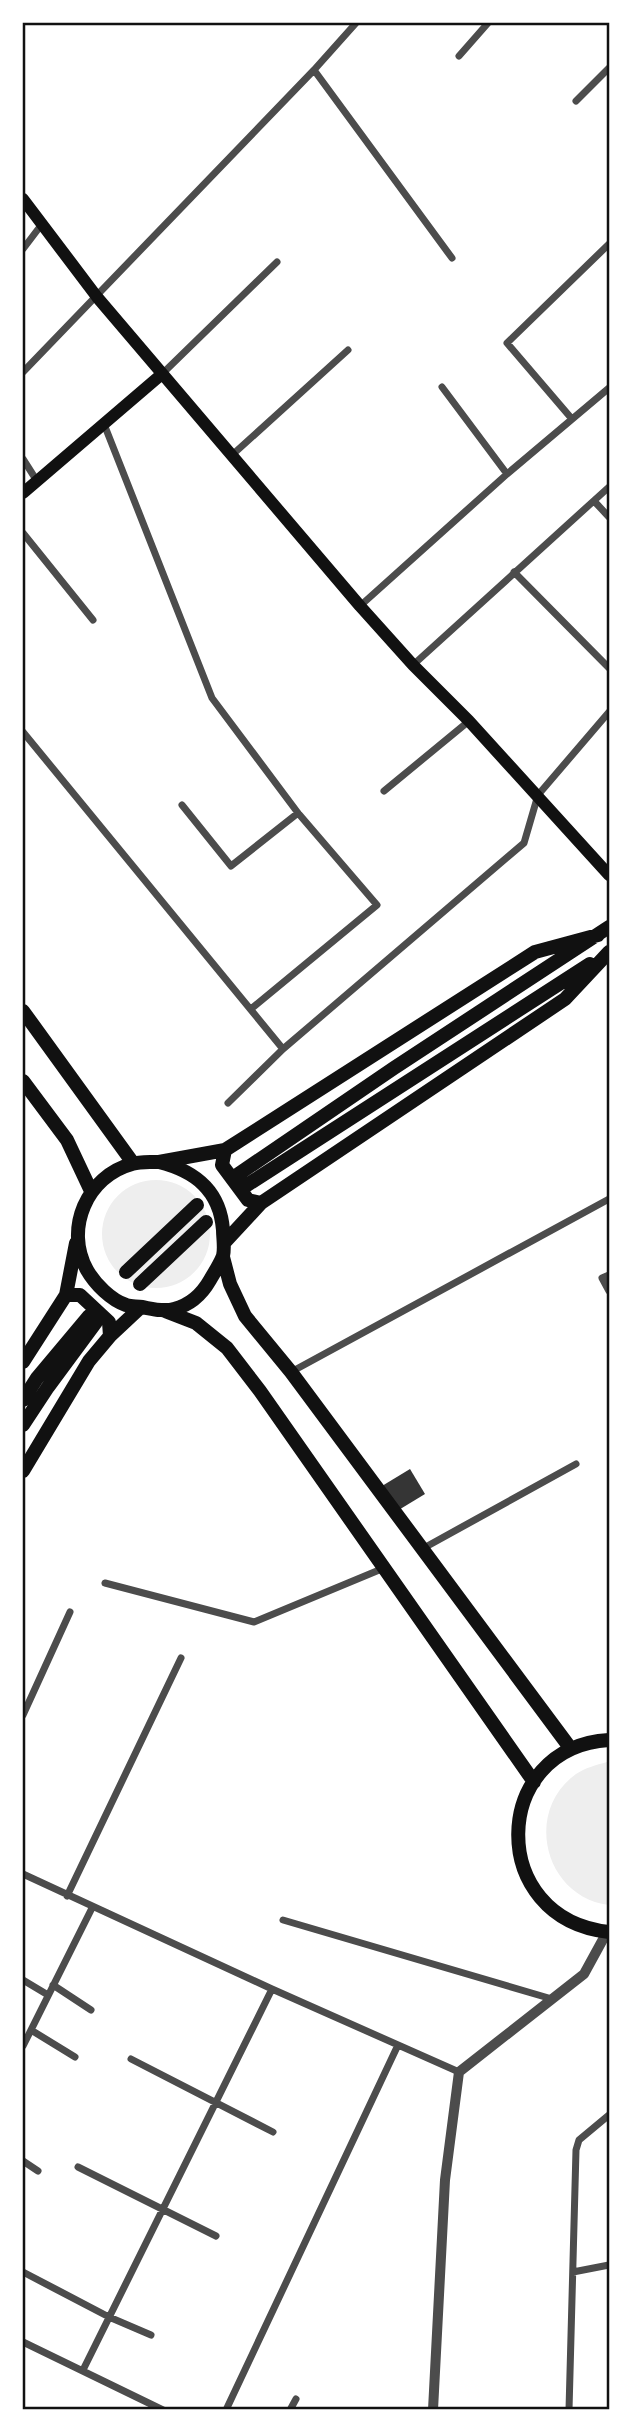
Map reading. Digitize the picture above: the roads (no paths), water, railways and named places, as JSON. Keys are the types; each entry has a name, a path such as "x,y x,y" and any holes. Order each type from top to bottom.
{"main road":[{"path":"23,199 97,297 360,606 538,795 609,875"},
{"path":"23,493 162,374"},
{"path":"165,1311 177,1309 192,1301 204,1290 247,1192 394,1068 603,931"},
{"path":"23,1362 73,1295 80,1213 92,1191 110,1173 133,1163 223,1157 535,952 603,931"},
{"path":"247,1192 405,1083 609,952"},
{"path":"247,1192 565,999 609,952"},
{"path":"23,1011 133,1163"},
{"path":"23,1081 67,1140 92,1191"},
{"path":"223,1157 247,1192"},
{"path":"159,1161 181,1168 204,1184 215,1198 222,1216 223,1250 230,1284 245,1316 292,1372 572,1749"},
{"path":"126,1272 197,1205"},
{"path":"140,1284 206,1222"},
{"path":"77,1238 83,1263 93,1281 126,1306 165,1311 197,1323 227,1348 260,1391 534,1782"},
{"path":"73,1295 101,1324"},
{"path":"23,1400 37,1378 101,1324 141,1307"},
{"path":"23,1425 48,1387 101,1324"},
{"path":"23,1471 89,1361 101,1324"},
{"path":"608,1932 582,1927 560,1916 541,1899 527,1878 519,1854 517,1829 523,1804 534,1782 550,1763 572,1749 595,1741 609,1740"}],"street":[{"path":"23,372 356,23"},
{"path":"459,56 488,23"},
{"path":"576,101 609,68"},
{"path":"314,69 452,257"},
{"path":"23,249 42,224"},
{"path":"572,419 507,343 609,244"},
{"path":"162,374 277,262"},
{"path":"231,456 348,350"},
{"path":"442,387 507,474"},
{"path":"360,606 507,474 609,388"},
{"path":"104,424 212,698 298,813 377,905 251,1009"},
{"path":"23,459 37,481"},
{"path":"414,665 609,487"},
{"path":"594,501 609,517"},
{"path":"23,533 93,620"},
{"path":"514,572 609,668"},
{"path":"229,1103 283,1049 524,843 538,795 609,712"},
{"path":"384,791 469,721"},
{"path":"23,732 283,1049"},
{"path":"182,805 231,866 298,813"},
{"path":"292,1372 609,1199"},
{"path":"609,1275 601,1278 609,1291"},
{"path":"422,1549 576,1464"},
{"path":"105,1583 254,1622 384,1568"},
{"path":"23,1715 70,1612"},
{"path":"67,1896 181,1658"},
{"path":"23,1874 92,1908 459,2071"},
{"path":"23,2046 92,1908"},
{"path":"283,1920 552,2000"},
{"path":"433,2410 445,2180 459,2071 584,1974 608,1932"},
{"path":"23,1980 48,1995"},
{"path":"53,1986 91,2010"},
{"path":"83,2371 272,1989"},
{"path":"31,2030 75,2057"},
{"path":"226,2410 398,2045"},
{"path":"131,2059 273,2132"},
{"path":"569,2410 576,2150 579,2140 609,2115"},
{"path":"23,2161 38,2171"},
{"path":"78,2168 216,2236"},
{"path":"573,2272 609,2266"},
{"path":"23,2272 109,2317 151,2335"},
{"path":"23,2342 163,2410"},
{"path":"290,2410 296,2399"}]}
